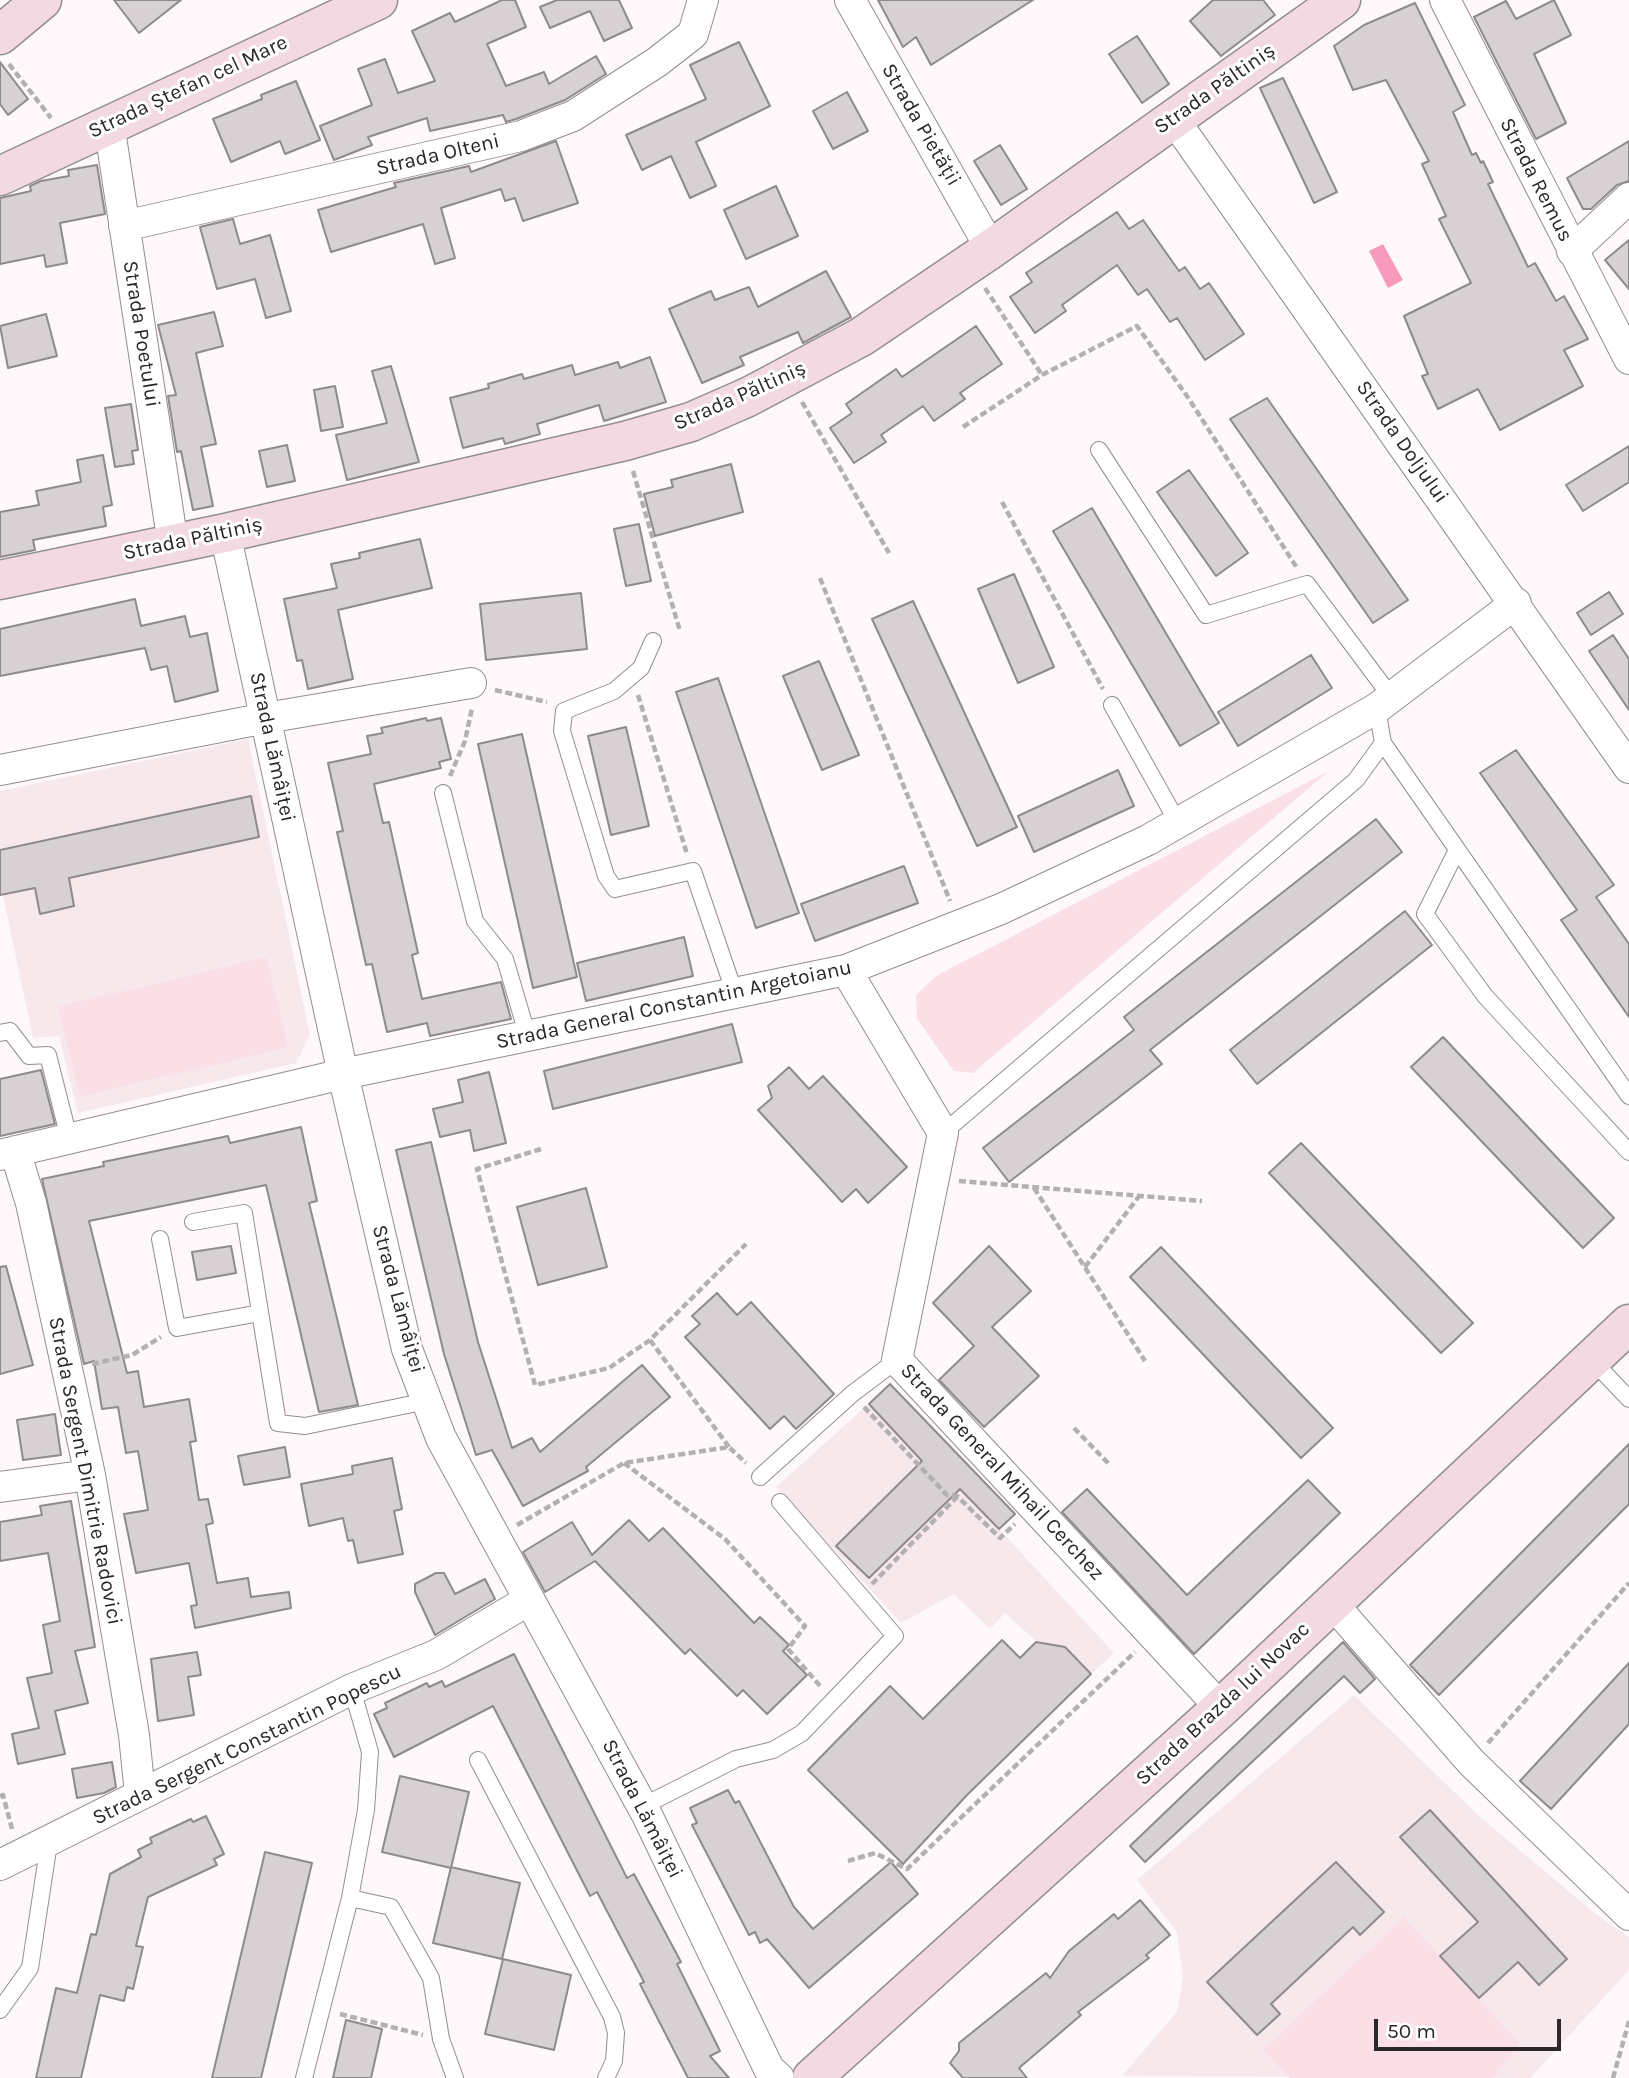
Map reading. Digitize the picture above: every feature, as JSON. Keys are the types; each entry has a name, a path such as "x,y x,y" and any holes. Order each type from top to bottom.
{"street":[{"path":"4,48 41,0"},
{"name":"Strada Ștefan cel Mare","path":"2,174 378,0"},
{"name":"Strada Olteni","path":"124,226 508,139 573,116 657,62 693,34 703,0"},
{"name":"Strada Pietății","path":"850,0 980,257"},
{"name":"Strada Păltiniș","path":"0,580 225,533 625,441 691,422 788,376 861,337 980,257 1341,0"},
{"name":"Strada Remus","path":"1445,0 1629,359"},
{"name":"Strada Doljului","path":"1173,118 1516,603 1629,768"},
{"name":"Strada Poetului","path":"109,124 173,544"},
{"path":"1572,251 1629,198"},
{"name":"Strada Lămâiței","path":"225,533 343,1074 407,1349 441,1438 643,1806 769,2069 779,2078"},
{"name":"Strada General Constantin Argetoianu","path":"8,1153 343,1074 846,970 960,925 1148,840 1385,703 1516,603"},
{"path":"0,770 266,718 471,683"},
{"path":"846,970 943,1133"},
{"name":"Strada General Mihail Cerchez","path":"943,1133 897,1360 1220,1708"},
{"name":"Strada Sergent Dimitrie Radovici","path":"8,1153 31,1203 90,1475 134,1735 140,1794"},
{"name":"Strada Brazda lui Novac","path":"812,2078 1220,1708 1629,1324"},
{"path":"0,1487 90,1475"},
{"name":"Strada Sergent Constantin Popescu","path":"10,1861 352,1689 436,1655 529,1600"},
{"path":"1332,1603 1471,1762 1629,1915"}],"lane":[{"path":"943,1133 1356,780 1383,743 1385,703 1307,584 1206,615 1099,450"},
{"path":"653,641 641,668 614,691 564,711 562,731 606,876 615,889 693,871 735,994"},
{"path":"1112,705 1178,823"},
{"path":"1383,743 1629,1096"},
{"path":"443,793 475,921 505,959 528,1037"},
{"path":"1457,850 1425,914 1485,996 1629,1152"},
{"path":"0,1033 10,1031 29,1056 48,1055 69,1138"},
{"path":"193,1222 244,1213 278,1423 305,1426 427,1401"},
{"path":"160,1239 177,1328 260,1313"},
{"path":"1591,1359 1629,1399"},
{"path":"760,1476 852,1394 897,1360"},
{"path":"643,1806 736,1759 773,1750 802,1733 895,1636 779,1502"},
{"path":"304,2078 350,1898 366,1810 370,1752 352,1689"},
{"path":"478,1760 612,2017 616,2033 614,2061 606,2078"},
{"path":"0,2010 30,1968 50,1843"},
{"path":"350,1898 391,1907 431,1978 440,2039 455,2078"}],"path":[{"path":"4,48 70,143"},
{"path":"980,257 1042,375"},
{"path":"963,428 1042,375 1137,326 1189,399 1307,584"},
{"path":"788,376 888,553"},
{"path":"625,441 680,631"},
{"path":"1002,502 1112,705"},
{"path":"820,579 960,925"},
{"path":"632,675 693,871"},
{"path":"443,793 465,741 474,701 471,683 505,694 539,698 564,711"},
{"path":"541,1149 477,1169 535,1385 610,1368 650,1340 746,1244"},
{"path":"934,1179 1202,1201"},
{"path":"1034,1187 1145,1361"},
{"path":"1085,1267 1140,1195"},
{"path":"67,1370 132,1355 177,1328"},
{"path":"650,1340 729,1447 760,1476"},
{"path":"852,1394 947,1495 957,1496 1000,1538 1033,1507"},
{"path":"1074,1428 1109,1464"},
{"path":"495,1537 624,1463 729,1447"},
{"path":"624,1463 725,1539 805,1626 788,1649 833,1700"},
{"path":"860,1597 957,1496"},
{"path":"1471,1762 1629,1583"},
{"path":"848,1861 875,1853 907,1869 1153,1635"},
{"path":"0,1796 3,1795 10,1861"},
{"path":"322,2009 440,2039"},
{"path":"1614,2078 1629,2021"}],"shaded area":[{"path":"1383,244 1403,280 1388,288 1369,251"},
{"path":"248,739 310,1035 296,1063 78,1113 59,1036 33,1038 0,881 0,791"},
{"path":"1329,771 973,1073 954,1071 917,1019 916,995 936,976"},
{"path":"266,957 288,1047 80,1097 58,1007"},
{"path":"890,1385 1015,1514 1000,1530 1114,1653 1091,1674 1065,1647 1036,1641 1005,1613 990,1629 954,1594 901,1623 776,1487"},
{"path":"1354,1695 1480,1817 1597,1915 1629,1937 1629,1970 1530,2078 1122,2076 1177,2012 1183,1977 1177,1932 1137,1880"},
{"path":"1404,1917 1520,2044 1492,2078 1290,2078 1263,2050"}],"building":[{"path":"114,0 181,0 139,33"},
{"path":"502,0 515,0 526,27 487,44 506,86 544,72 549,84 596,56 606,74 565,100 516,119 506,122 503,115 430,131 427,118 368,137 372,145 334,160 320,126 372,105 358,69 385,59 398,93 435,81 412,31 450,13 455,22"},
{"path":"557,0 619,0 632,28 604,41 590,11 550,28 540,7"},
{"path":"878,0 1033,0 931,65 916,37 903,47"},
{"path":"1213,0 1263,0 1275,15 1221,56 1190,21"},
{"path":"1554,0 1571,35 1534,54 1566,123 1536,139 1474,17 1506,1 1516,19"},
{"path":"1415,3 1465,105 1453,112 1472,155 1476,153 1481,163 1483,161 1493,182 1488,184 1528,267 1535,263 1556,301 1564,296 1588,339 1564,350 1583,386 1500,430 1478,389 1438,409 1422,376 1428,374 1404,316 1471,283 1439,219 1446,216 1422,164 1429,161 1386,80 1353,90 1334,46 1364,25"},
{"path":"1137,36 1169,84 1142,103 1109,54"},
{"path":"739,42 770,106 696,142 716,186 690,198 671,156 642,170 626,135 706,99 690,65"},
{"path":"0,62 28,99 8,115 0,104"},
{"path":"1283,78 1337,192 1314,203 1260,88"},
{"path":"296,81 320,140 285,154 280,141 231,162 213,119 262,99 261,95"},
{"path":"847,92 868,131 833,149 813,111"},
{"path":"556,141 578,203 523,221 515,198 505,201 501,189 441,208 455,258 435,264 423,224 331,252 318,210 396,187 394,183 469,166 471,172"},
{"path":"1629,141 1629,181 1617,185 1591,209 1583,209 1567,178"},
{"path":"1000,145 1027,189 1001,205 974,161"},
{"path":"97,165 105,214 60,223 67,263 46,267 44,255 0,264 0,198 31,191 30,186 41,181 69,176 68,170"},
{"path":"776,186 798,236 746,259 724,210"},
{"path":"1117,212 1129,229 1143,220 1179,271 1185,267 1200,289 1209,283 1244,334 1205,360 1177,318 1170,322 1147,289 1138,295 1117,265 1062,305 1066,311 1035,333 1010,297 1032,282 1026,273"},
{"path":"233,219 240,244 270,235 291,311 266,318 255,279 217,289 200,227"},
{"path":"1629,240 1629,289 1605,260"},
{"path":"826,271 851,317 803,343 798,332 740,357 744,365 702,383 669,309 711,291 715,300 749,287 758,307"},
{"path":"214,312 223,346 196,353 216,444 201,447 213,506 193,510 181,451 177,452 168,396 176,395 158,325"},
{"path":"46,314 57,356 8,368 0,326"},
{"path":"976,326 1002,364 960,393 965,399 934,421 923,406 881,435 886,442 854,463 830,428 852,413 846,404 896,369 902,377"},
{"path":"650,357 666,402 604,421 599,405 537,424 540,434 505,444 503,438 463,448 450,398 489,388 488,384 522,374 524,379 572,365 575,375 618,362 620,368"},
{"path":"391,366 419,462 347,480 336,435 387,423 372,371"},
{"path":"335,386 343,427 321,431 314,390"},
{"path":"1267,398 1408,600 1373,623 1230,419"},
{"path":"131,404 138,450 132,451 134,464 115,467 105,408"},
{"path":"287,445 295,481 267,487 259,451"},
{"path":"1629,446 1629,482 1583,511 1566,485"},
{"path":"103,455 112,505 103,507 106,526 33,540 35,550 0,557 0,512 39,505 36,491 81,482 77,460"},
{"path":"731,464 743,512 655,536 644,494 673,487 671,480"},
{"path":"1189,470 1248,553 1216,576 1157,492"},
{"path":"1092,508 1219,723 1180,746 1053,531"},
{"path":"639,524 651,581 626,586 614,529"},
{"path":"420,539 432,588 338,610 353,679 308,689 302,660 297,661 284,599 337,588 331,564 360,558 359,553"},
{"path":"1014,574 1054,667 1018,683 978,589"},
{"path":"1609,592 1623,614 1591,635 1577,613"},
{"path":"581,593 587,649 486,660 480,604"},
{"path":"135,599 141,626 185,616 190,637 207,633 218,691 175,702 167,666 151,670 145,648 0,676 0,629"},
{"path":"913,601 1017,827 977,846 872,619"},
{"path":"1613,635 1629,659 1629,710 1589,651"},
{"path":"1311,655 1332,688 1238,746 1218,712"},
{"path":"819,661 859,755 822,770 783,676"},
{"path":"718,678 799,913 756,928 676,692"},
{"path":"426,718 427,721 441,718 451,759 439,762 441,768 374,784 383,823 389,822 418,953 412,955 422,999 501,982 511,1019 430,1036 427,1023 387,1032 372,964 366,965 337,832 343,831 328,763 371,754 367,736 383,733 381,728"},
{"path":"626,727 649,826 611,835 588,736"},
{"path":"522,734 577,977 533,988 478,744"},
{"path":"1516,750 1614,885 1596,897 1629,944 1629,1017 1561,920 1577,910 1480,773"},
{"path":"1118,770 1134,806 1034,852 1018,816"},
{"path":"251,796 259,837 69,878 74,906 40,914 35,888 0,895 0,850"},
{"path":"1376,819 1402,852 1150,1050 1162,1064 1009,1182 983,1148 1134,1030 1124,1017"},
{"path":"904,866 918,903 815,941 801,904"},
{"path":"1405,911 1432,945 1257,1084 1230,1050"},
{"path":"684,937 693,976 586,1001 577,963"},
{"path":"732,1024 742,1062 553,1109 544,1071"},
{"path":"1443,1037 1614,1218 1583,1248 1411,1067"},
{"path":"789,1067 809,1089 823,1076 907,1167 868,1203 856,1189 842,1202 758,1110 772,1098 768,1086"},
{"path":"41,1070 55,1124 0,1136 0,1079"},
{"path":"489,1072 506,1143 474,1151 470,1130 440,1137 433,1109 463,1102 458,1080"},
{"path":"301,1127 317,1201 309,1203 358,1405 319,1412 266,1185 89,1221 127,1373 138,1371 144,1407 189,1399 196,1441 190,1442 199,1500 208,1499 213,1523 206,1525 217,1583 248,1578 251,1597 289,1592 291,1608 195,1628 191,1606 197,1605 189,1563 136,1573 124,1514 148,1510 138,1451 126,1453 118,1407 102,1409 94,1361 84,1364 42,1179 104,1166 103,1162 228,1136 230,1143"},
{"path":"431,1142 478,1342 512,1448 532,1438 540,1452 642,1365 670,1397 586,1467 588,1471 523,1506 492,1450 476,1455 444,1354 396,1150"},
{"path":"1301,1143 1473,1323 1441,1353 1269,1173"},
{"path":"586,1188 607,1267 538,1285 517,1207"},
{"path":"231,1246 236,1273 197,1280 192,1252"},
{"path":"989,1246 1031,1291 992,1327 1039,1376 984,1427 939,1380 974,1346 933,1303"},
{"path":"1161,1247 1333,1428 1301,1458 1130,1277"},
{"path":"6,1266 33,1365 0,1374 0,1267"},
{"path":"717,1293 737,1315 751,1302 834,1394 796,1429 784,1416 770,1429 685,1337 700,1324 692,1316"},
{"path":"890,1384 1015,1514 999,1529 960,1489 869,1578 836,1546 922,1461 869,1404"},
{"path":"55,1414 61,1455 23,1460 17,1420"},
{"path":"1629,1444 1629,1504 1439,1695 1410,1665"},
{"path":"285,1447 290,1477 244,1485 238,1456"},
{"path":"392,1458 402,1509 394,1511 403,1554 358,1563 353,1540 348,1541 343,1518 309,1526 301,1484 353,1474 352,1466"},
{"path":"1308,1480 1340,1513 1194,1654 1062,1512 1087,1489 1187,1595"},
{"path":"71,1501 95,1647 75,1651 88,1703 55,1711 65,1754 18,1764 12,1734 39,1728 27,1678 52,1673 43,1625 60,1621 48,1553 0,1561 0,1522 42,1515 40,1506"},
{"path":"629,1520 649,1541 663,1528 754,1623 760,1617 789,1645 783,1651 807,1675 767,1714 743,1690 737,1696 690,1649 685,1654 595,1561 545,1592 523,1552 572,1522 592,1555"},
{"path":"436,1573 444,1573 455,1594 485,1579 495,1599 435,1635 415,1592 415,1584"},
{"path":"1002,1640 1020,1658 1036,1642 1065,1647 1091,1674 967,1795 903,1864 808,1770 890,1686 923,1719"},
{"path":"1343,1642 1375,1679 1360,1693 1344,1676 1145,1862 1130,1846"},
{"path":"197,1652 201,1675 188,1677 194,1715 158,1721 151,1659"},
{"path":"514,1654 627,1878 634,1874 681,1962 677,1964 720,2051 710,2056 729,2078 688,2078 640,1984 644,1982 597,1892 590,1896 493,1706 394,1757 374,1714 387,1708 385,1703 427,1683 429,1687 442,1681 445,1687"},
{"path":"1629,1663 1629,1724 1551,1809 1520,1781"},
{"path":"112,1762 116,1787 104,1793 77,1798 72,1769"},
{"path":"400,1776 469,1792 451,1868 382,1852"},
{"path":"728,1790 735,1803 739,1801 794,1907 813,1929 891,1862 918,1894 809,1988 767,1939 760,1943 755,1932 749,1935 692,1825 697,1823 690,1808"},
{"path":"1430,1810 1567,1959 1539,1985 1518,1962 1479,1998 1440,1956 1478,1922 1400,1837"},
{"path":"206,1816 224,1854 214,1859 217,1865 148,1897 136,1946 143,1947 133,1989 127,1987 124,2001 100,1995 81,2078 36,2078 56,1988 77,1993 91,1934 96,1935 110,1874 141,1857 138,1850 152,1843 150,1838 191,1819 193,1822"},
{"path":"265,1852 312,1863 261,2078 212,2078"},
{"path":"1336,1862 1384,1912 1360,1935 1353,1927 1271,2004 1280,2014 1257,2035 1207,1982"},
{"path":"451,1867 520,1883 502,1959 433,1943"},
{"path":"1140,1900 1170,1935 1146,1955 1149,1958 1078,2012 1081,2015 1019,2068 1027,2078 963,2078 950,2063 959,2051 959,2043 1046,1973 1050,1978 1069,1951 1114,1914 1118,1919"},
{"path":"503,1959 571,1975 554,2050 485,2034"},
{"path":"346,2020 382,2029 371,2078 333,2078"}]}
